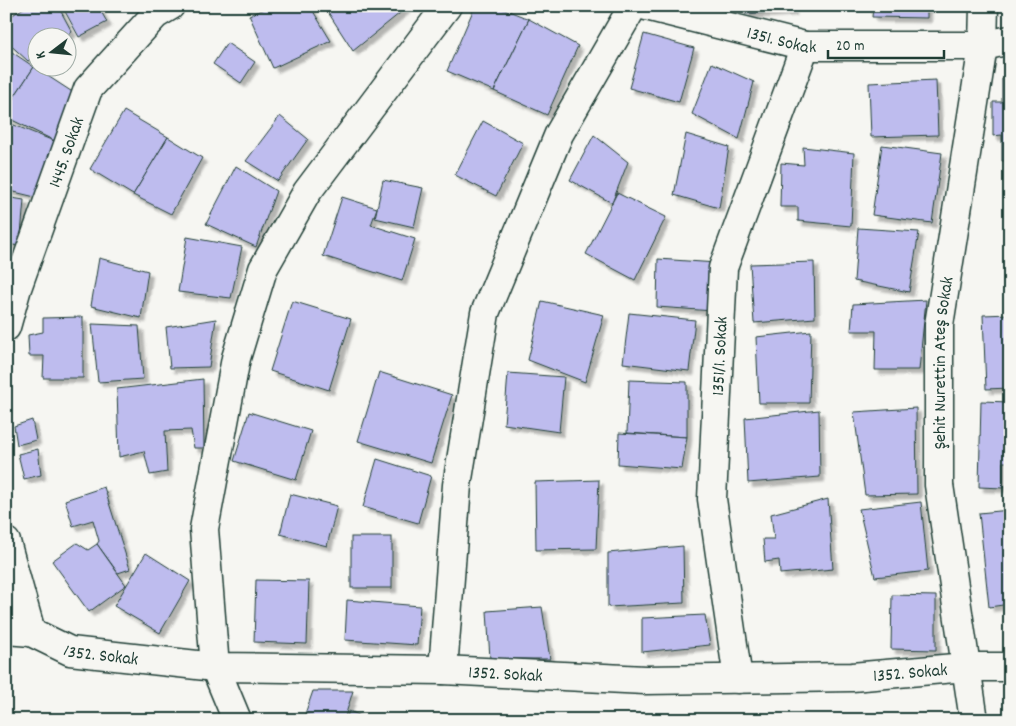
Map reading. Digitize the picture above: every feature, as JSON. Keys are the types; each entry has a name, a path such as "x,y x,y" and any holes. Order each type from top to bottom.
{"street":[{"name":"1445. Sokak","path":"6,327 16,288 88,89 155,14 170,6"},
{"path":"237,720 215,668 204,529 236,358 263,269 307,192 446,6"},
{"path":"444,670 457,485 484,313 559,134 633,6"},
{"name":"1351. Sokak","path":"646,6 805,46 983,46 1010,40"},
{"name":"Şehit Nurettin Ateş Sokak","path":"974,720 939,485 939,325 983,46 984,6"},
{"name":"1351/1. Sokak","path":"738,679 712,499 722,268 805,46"},
{"path":"6,542 19,631"},
{"name":"1352. Sokak","path":"19,631 70,651 215,668 444,670 645,680 852,677 966,667 1010,667"}],"building":[{"path":"27,6 58,6 70,28 28,28 28,61 6,41 6,19"},
{"path":"62,6 98,6 107,22 79,37 78,28 74,28"},
{"path":"271,6 310,6 331,41 273,68 249,15"},
{"path":"330,6 404,6 405,9 353,51 326,9"},
{"path":"475,6 496,6 529,19 494,91 447,71"},
{"path":"744,6 792,6 792,11 745,14"},
{"path":"873,6 927,6 927,18 872,17"},
{"path":"529,19 578,46 547,115 494,91"},
{"path":"644,34 694,48 679,102 629,88"},
{"path":"227,43 255,62 241,83 213,64"},
{"path":"6,48 28,63 28,76 6,109"},
{"path":"712,63 754,82 739,139 692,114"},
{"path":"28,76 28,78 51,78 77,95 59,143 6,117 6,109"},
{"path":"1002,79 1010,79 1010,161 1002,161 1002,135 993,136 993,102 1002,102"},
{"path":"936,80 938,135 871,137 869,83"},
{"path":"124,111 168,137 133,195 90,169"},
{"path":"280,116 308,139 278,181 246,161"},
{"path":"483,121 523,143 496,196 455,175"},
{"path":"9,123 59,143 35,197 6,190 6,133"},
{"path":"686,134 729,147 719,208 674,195"},
{"path":"594,135 628,162 612,203 570,180"},
{"path":"168,137 202,158 171,214 133,195"},
{"path":"882,145 942,153 932,223 872,215"},
{"path":"803,147 854,153 851,226 798,221 798,207 780,207 781,163 804,165"},
{"path":"236,166 276,191 256,247 206,224"},
{"path":"383,180 423,188 414,227 375,218"},
{"path":"617,193 666,217 635,280 586,254"},
{"path":"6,197 24,200 20,246 6,244"},
{"path":"342,197 377,208 371,225 415,239 402,281 323,256"},
{"path":"858,228 919,232 909,292 854,281"},
{"path":"187,237 242,247 231,298 178,292"},
{"path":"99,258 148,271 141,318 91,306"},
{"path":"658,259 717,263 713,311 657,307"},
{"path":"814,262 815,318 754,323 750,264"},
{"path":"926,300 919,370 875,370 876,331 851,331 853,304"},
{"path":"292,301 351,319 329,390 270,371"},
{"path":"542,301 604,315 585,382 528,360"},
{"path":"629,313 695,320 689,371 623,363"},
{"path":"1010,314 1010,388 986,389 983,315"},
{"path":"83,317 83,378 43,378 44,356 29,356 28,335 43,332 43,318"},
{"path":"216,319 209,367 170,368 166,327"},
{"path":"92,324 139,326 143,379 98,382"},
{"path":"811,331 809,403 759,403 756,337"},
{"path":"379,372 452,395 431,463 358,441"},
{"path":"508,373 564,377 559,432 504,424"},
{"path":"203,379 204,448 194,448 191,430 165,431 167,472 150,475 144,451 119,457 117,389"},
{"path":"629,380 687,382 687,437 627,433"},
{"path":"981,401 1010,402 1010,462 1003,462 1003,488 979,487"},
{"path":"916,408 917,494 865,495 854,412"},
{"path":"819,410 820,477 748,483 745,418"},
{"path":"249,412 311,431 296,480 234,461"},
{"path":"32,420 36,440 17,445 14,426"},
{"path":"619,433 687,437 682,469 618,464"},
{"path":"38,449 41,475 24,479 18,454"},
{"path":"377,459 431,476 418,523 363,507"},
{"path":"599,480 596,549 536,550 535,482"},
{"path":"104,487 130,569 118,573 97,544 99,541 93,520 73,526 65,500"},
{"path":"290,494 337,506 327,546 280,534"},
{"path":"828,499 833,569 780,574 779,560 765,562 763,539 774,539 771,514"},
{"path":"921,502 928,571 875,577 859,509"},
{"path":"1010,510 1010,604 989,607 979,513"},
{"path":"351,537 392,537 392,588 351,588"},
{"path":"77,543 88,550 97,544 126,585 89,612 52,561"},
{"path":"683,546 684,603 608,607 608,553"},
{"path":"146,553 190,581 160,633 114,606"},
{"path":"256,580 309,581 307,644 254,642"},
{"path":"892,595 936,596 936,650 891,649"},
{"path":"347,600 420,606 417,645 345,640"},
{"path":"542,607 550,659 490,659 487,611"},
{"path":"705,615 710,645 642,652 642,618"},
{"path":"313,691 353,691 344,720 321,720 305,714"},
{"path":"349,711 371,720 346,720"}]}
